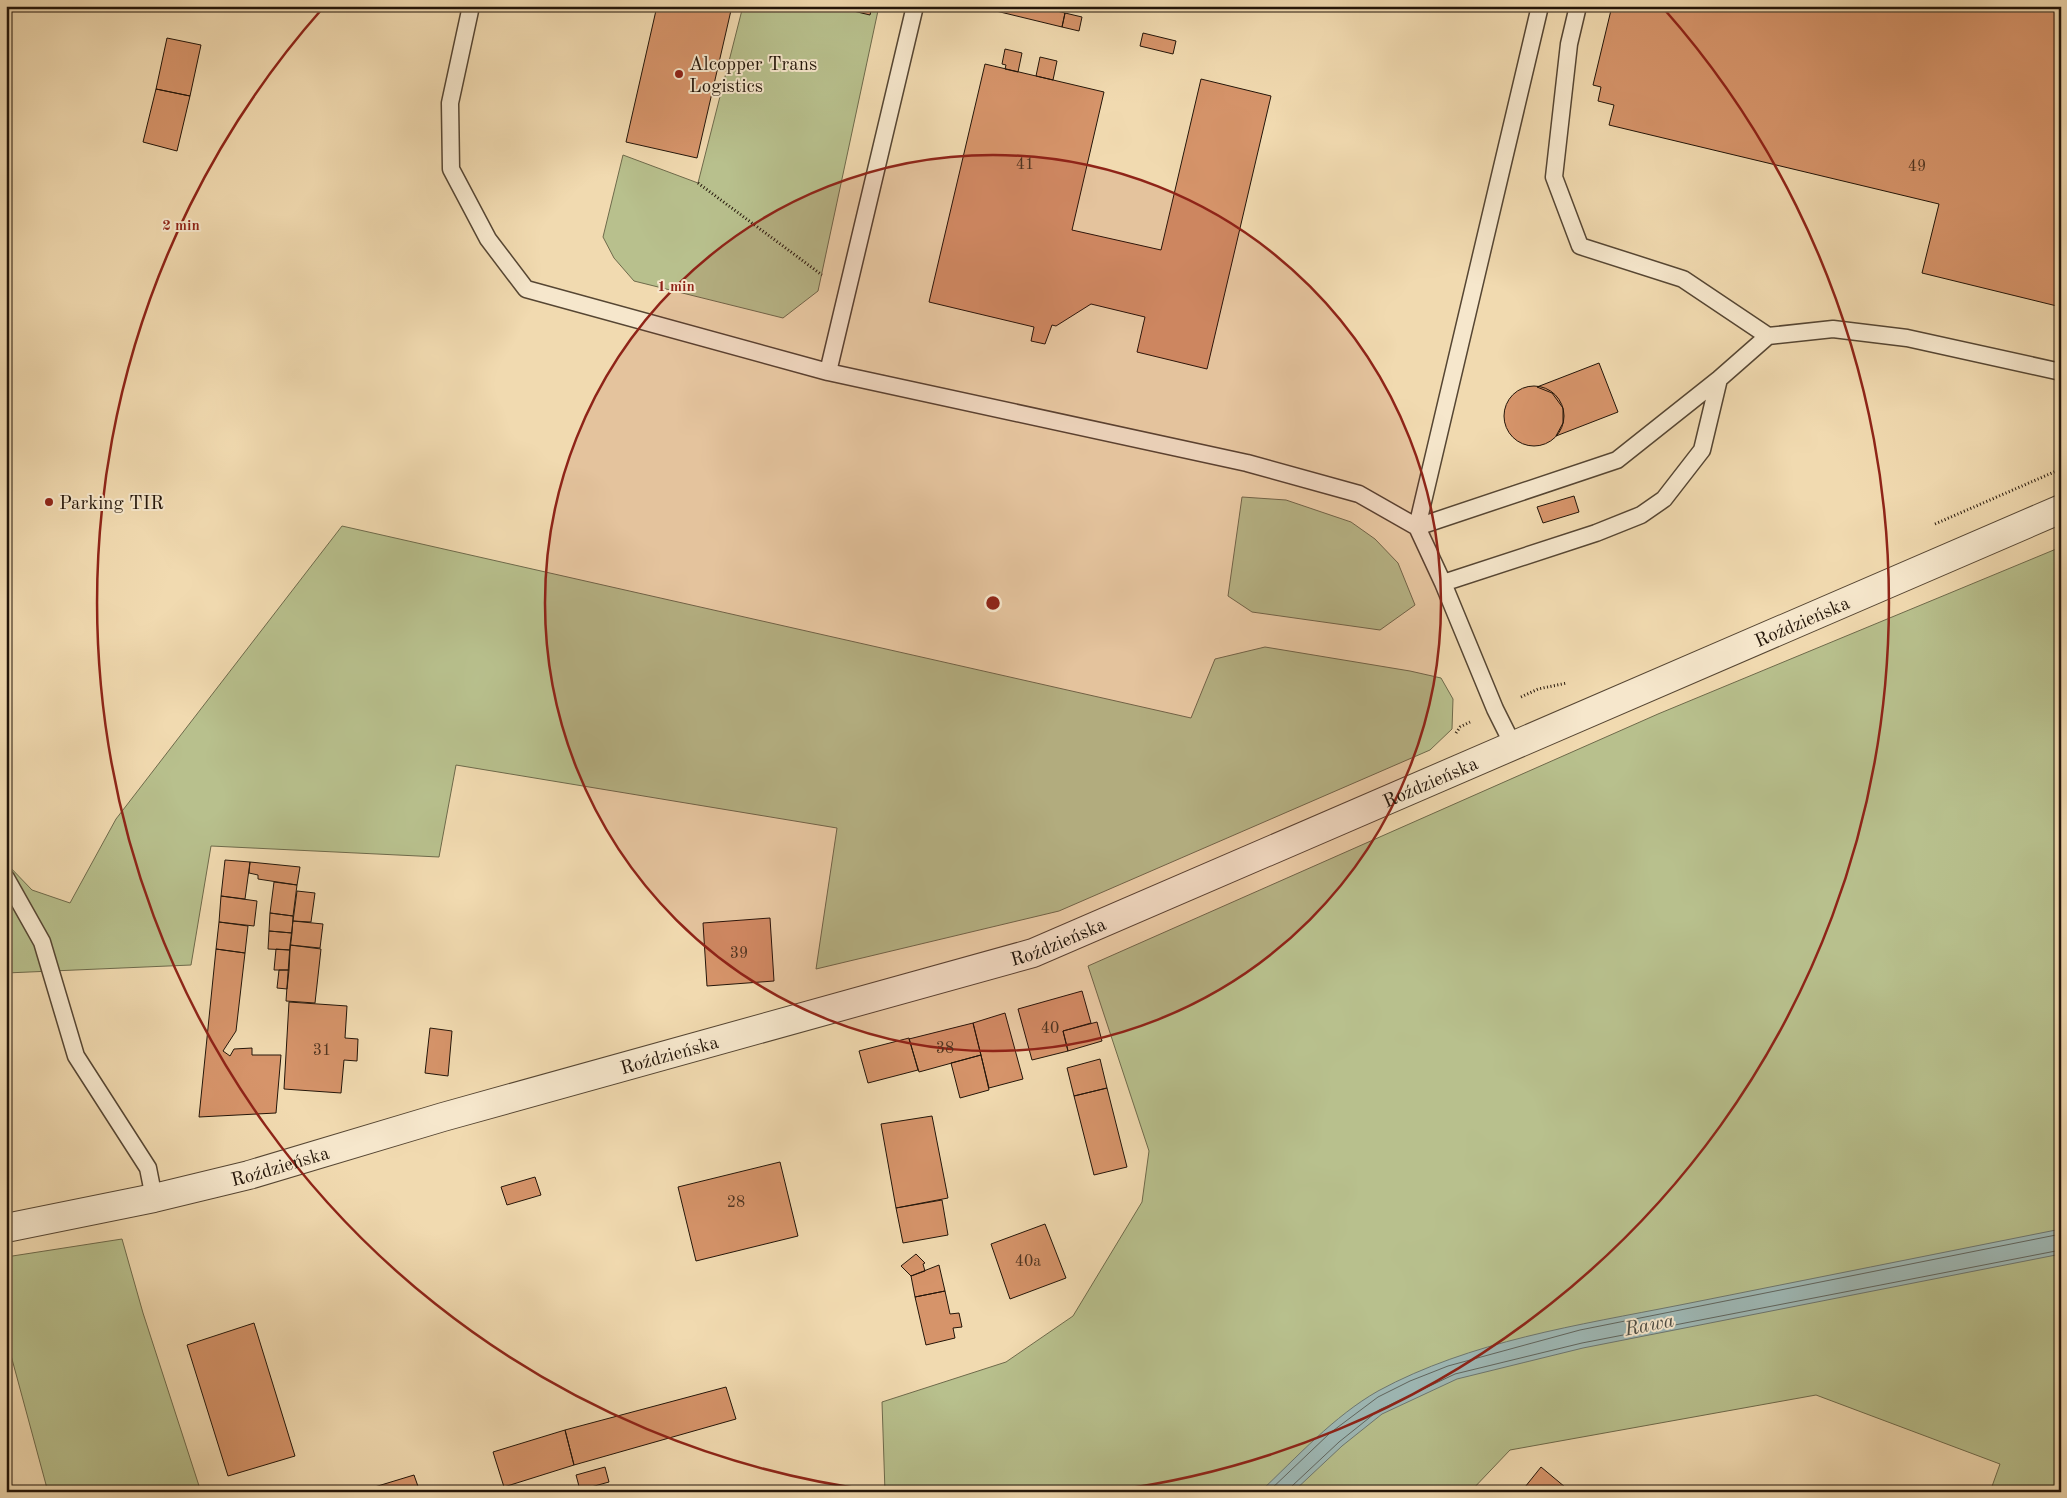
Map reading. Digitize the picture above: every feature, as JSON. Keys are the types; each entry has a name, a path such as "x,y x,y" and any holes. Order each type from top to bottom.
{"street":[{"name":"Roździeńska","path":"6,1228 154,1198 249,1176 443,1117 1033,953 2061,509"}],"lane":[{"path":"472,6 450,103 451,168 488,239 526,290 828,372 1247,463 1359,494 1417,527 1495,709 1513,745"},
{"path":"828,372 915,6"},
{"path":"1417,527 1540,6"},
{"path":"1578,6 1569,44 1554,177 1580,246 1683,279 1768,336"},
{"path":"1417,527 1617,460 1719,380 1768,336 1833,329 1907,338 2061,372"},
{"path":"1443,584 1614,526 1641,515 1664,499 1702,450 1719,380"},
{"path":"6,878 42,942 76,1056 148,1168 154,1198"}],"path":[{"path":"698,183 847,294"},
{"path":"1933,525 2061,469"},
{"path":"1450,740 1460,727 1495,709 1538,689 1576,681"}],"green space":[{"path":"743,6 879,6 818,291 783,318 634,281 614,258 603,237 623,155 698,183"},
{"path":"1242,497 1286,500 1351,522 1375,539 1398,563 1415,605 1380,630 1252,612 1228,596"},
{"path":"342,526 1191,718 1215,659 1265,647 1410,671 1441,678 1453,699 1452,729 1430,750 1059,911 816,969 837,828 456,765 439,857 211,846 191,965 6,973 6,863 32,890 70,903 116,819"},
{"path":"2061,547 2061,1492 1990,1492 2000,1464 1816,1395 1510,1450 1470,1492 885,1492 882,1402 1006,1362 1073,1316 1142,1202 1149,1151 1088,966 1658,714"},
{"path":"122,1239 143,1313 201,1492 48,1492 6,1337 6,1257"}],"water":[{"name":"Rawa","path":"2061,1229 2061,1254 1583,1348 1457,1379 1382,1414 1342,1446 1293,1492 1260,1492 1346,1412 1378,1391 1450,1359 1487,1347 1564,1328"}],"building":[{"name":"Alcopper Trans Logistics","path":"657,6 732,6 697,158 626,142"},
{"path":"832,6 872,6 870,15"},
{"path":"997,6 1037,6 1065,13 1062,27 996,11"},
{"path":"1612,6 2061,6 2061,307 1922,273 1939,204 1609,125 1614,105 1598,101 1601,87 1593,85"},
{"path":"1065,13 1082,17 1079,31 1062,27"},
{"path":"1143,33 1176,41 1173,54 1140,46"},
{"path":"167,38 201,45 190,96 156,89"},
{"path":"1005,49 1022,53 1018,72 1005,69 1006,65 1002,64"},
{"path":"1040,57 1057,61 1053,80 1036,76"},
{"path":"985,64 1104,92 1072,230 1161,250 1201,79 1271,96 1207,369 1137,352 1145,317 1091,304 1056,326 1052,325 1045,344 1031,341 1034,327 929,302"},
{"path":"156,89 190,96 177,151 143,142"},
{"path":"1599,363 1618,412 1556,436 1563,423 1563,408 1552,393 1537,387"},
{"path":"1534,386 1551,391 1559,399 1564,416 1559,433 1551,441 1534,446 1517,441 1509,433 1504,416 1509,399 1517,391"},
{"path":"1574,496 1579,512 1543,523 1537,507"},
{"path":"225,860 250,862 245,899 221,896"},
{"path":"250,862 300,867 297,885 258,879 258,875 249,873"},
{"path":"274,882 297,885 293,916 270,913"},
{"path":"297,891 315,893 311,922 293,921"},
{"path":"221,896 257,901 254,926 219,922"},
{"path":"270,913 293,916 292,933 269,931"},
{"path":"770,918 774,981 707,986 703,923"},
{"path":"293,921 323,924 320,948 290,945"},
{"path":"219,922 248,926 245,953 216,949"},
{"path":"269,931 292,933 290,950 268,949"},
{"path":"290,945 321,949 315,1003 286,1001"},
{"path":"216,949 245,953 236,1031 223,1051 230,1056 234,1049 252,1048 252,1055 281,1055 276,1113 199,1117"},
{"path":"276,949 290,950 289,970 274,970"},
{"path":"279,970 289,970 287,989 277,988"},
{"path":"1082,991 1091,1023 1063,1031 1068,1051 1032,1060 1018,1009"},
{"path":"289,1002 347,1006 345,1038 358,1039 357,1061 344,1060 341,1093 284,1089"},
{"path":"1005,1013 1023,1079 989,1088 973,1023"},
{"path":"1097,1022 1102,1041 1068,1051 1063,1031"},
{"path":"973,1023 981,1055 919,1072 909,1039"},
{"path":"430,1028 452,1031 448,1076 425,1073"},
{"path":"909,1038 918,1070 868,1083 859,1051"},
{"path":"981,1055 989,1090 960,1098 951,1063"},
{"path":"1100,1059 1107,1088 1074,1096 1067,1068"},
{"path":"1107,1088 1127,1167 1094,1175 1074,1096"},
{"path":"932,1116 948,1198 896,1208 881,1124"},
{"path":"780,1162 798,1236 696,1261 678,1187"},
{"path":"535,1177 541,1195 507,1205 501,1187"},
{"path":"942,1200 948,1235 903,1243 896,1208"},
{"path":"1045,1224 1066,1278 1010,1299 991,1244"},
{"path":"916,1254 925,1263 923,1264 925,1271 911,1276 901,1266"},
{"path":"939,1265 945,1291 915,1297 911,1276"},
{"path":"945,1291 950,1314 959,1313 962,1327 953,1328 955,1338 926,1345 915,1297"},
{"path":"254,1323 295,1456 228,1476 187,1345"},
{"path":"726,1387 736,1419 574,1465 565,1430"},
{"path":"565,1430 574,1465 504,1487 493,1452"},
{"path":"605,1467 609,1482 580,1490 576,1475"},
{"path":"1541,1467 1571,1492 1521,1492"},
{"path":"414,1475 420,1492 358,1492"}],"place":[{"name":"Alcopper Trans Logistics","path":"679,74"},
{"name":"Parking TIR","path":"49,502"}]}
